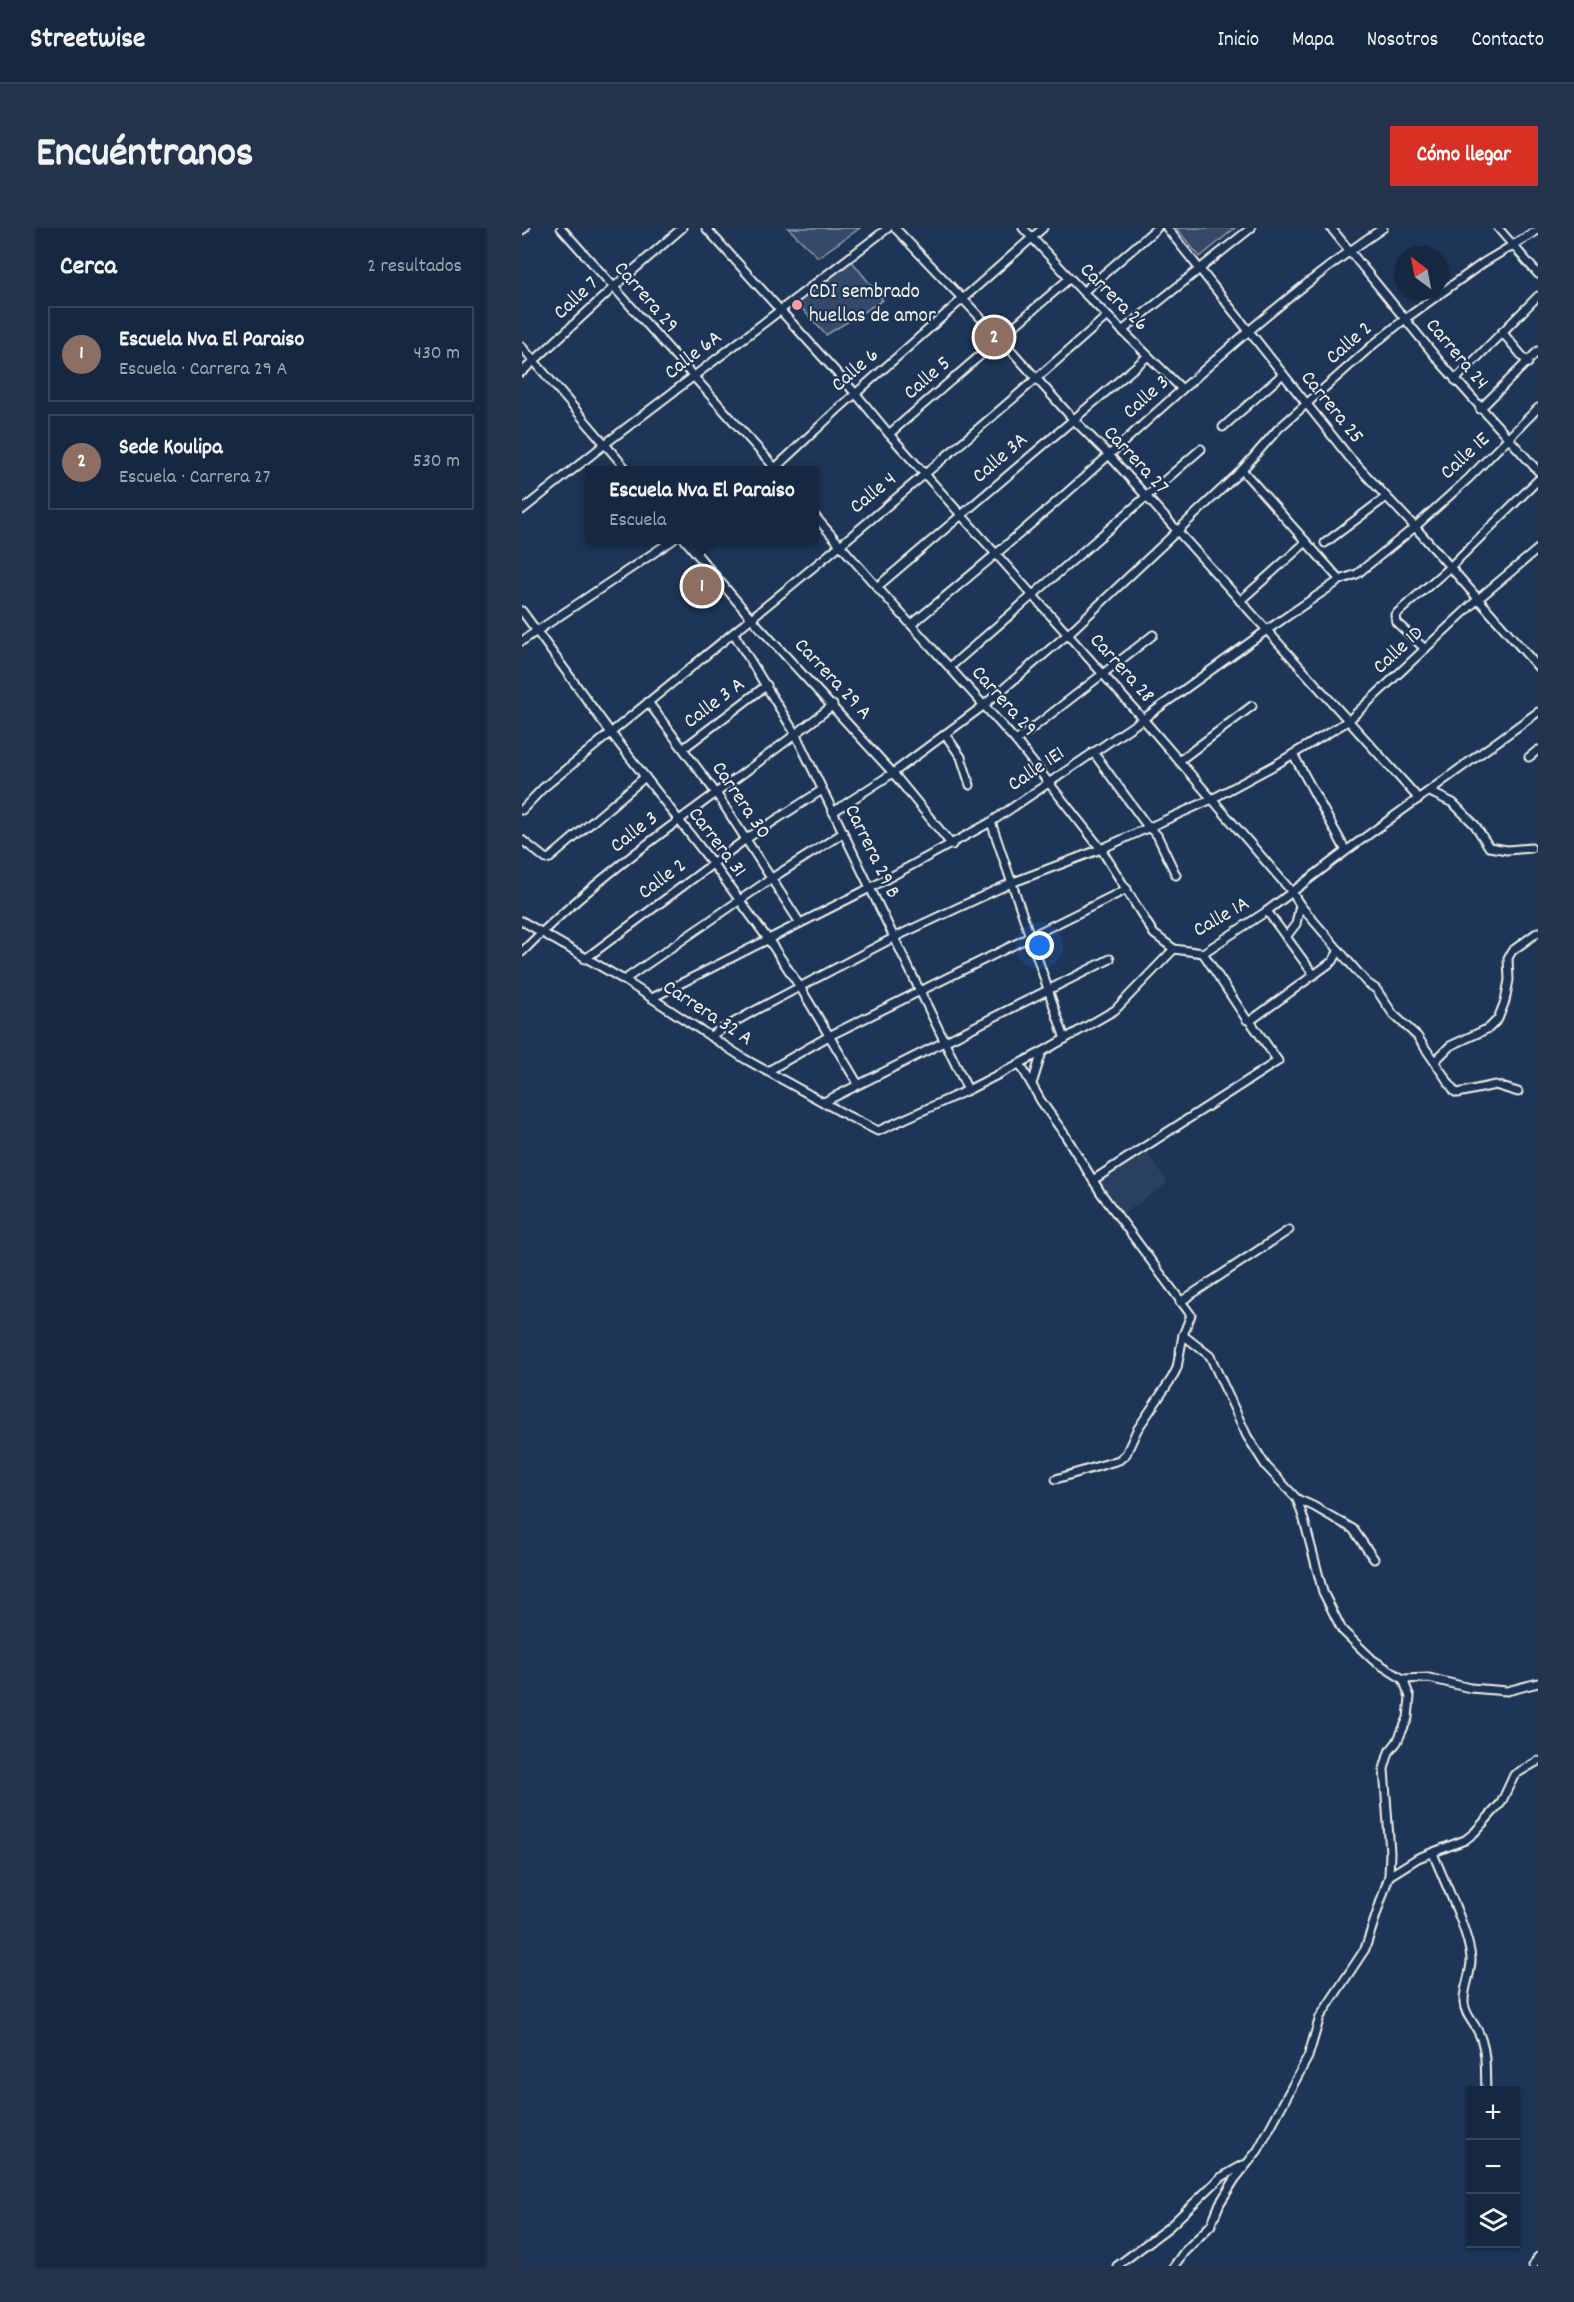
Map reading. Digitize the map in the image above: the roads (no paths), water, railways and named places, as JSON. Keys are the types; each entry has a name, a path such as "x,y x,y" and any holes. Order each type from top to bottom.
{"street":[{"name":"Carrera 29","path":"561,228 771,466"},
{"name":"Calle 7","path":"522,372 682,228"},
{"name":"Carrera 28","path":"706,228 856,393 889,434 1143,719 1292,892 1300,905 1366,983 1376,989 1400,1022 1417,1036 1458,1094 1495,1084 1518,1092"},
{"name":"Calle 6A","path":"522,510 888,228"},
{"name":"Carrera 27","path":"895,228 1000,338 1072,419 1109,455 1419,799"},
{"name":"Carrera 26","path":"1023,228 1083,292 1182,389"},
{"name":"Calle 6","path":"779,466 856,393 1043,228"},
{"path":"1083,292 1157,228"},
{"name":"Carrera 25","path":"1167,228 1349,457 1415,527 1538,667"},
{"path":"1122,331 1251,228"},
{"name":"Carrera 24","path":"1331,228 1480,410 1538,471"},
{"name":"Calle 3","path":"912,624 997,555 1250,331 1349,251 1383,228"},
{"path":"1498,228 1538,274"},
{"name":"Calle 2","path":"1179,532 1242,470 1278,429 1405,319 1483,263 1538,230"},
{"name":"Calle 5","path":"889,434 1070,278"},
{"path":"1455,380 1538,296"},
{"name":"Calle 4","path":"522,810 543,788 734,634 839,544 926,474 1107,316"},
{"path":"1502,332 1528,363"},
{"path":"522,347 623,466"},
{"path":"1480,410 1538,351"},
{"name":"Calle 3A","path":"877,587 1148,356"},
{"path":"1224,427 1283,374"},
{"name":"Calle 1E","path":"1415,527 1509,440 1538,408"},
{"path":"950,667 1202,448"},
{"path":"1242,470 1340,580"},
{"path":"1425,649 1396,622 1395,617 1450,567 1538,480"},
{"path":"1325,543 1386,497"},
{"name":"Carrera 29","path":"819,521 1016,741 1101,849 1154,934 1174,949"},
{"name":"Calle 1E1","path":"652,999 870,888 991,822 1143,719 1340,580 1358,574 1415,527"},
{"path":"833,812 893,773 983,706 1068,634 1179,532"},
{"path":"1240,601 1306,542"},
{"path":"522,641 667,544"},
{"name":"Carrera 29 A","path":"689,544 751,618 893,773 952,845"},
{"name":"Calle 1D","path":"710,1036 895,937 1011,883 1101,849 1212,799 1275,765 1348,721 1478,600 1538,549"},
{"path":"522,611 537,630"},
{"name":"Carrera 31","path":"537,630 611,733 768,939 800,987 858,1084"},
{"name":"Carrera 29 B","path":"734,634 796,735 968,1090"},
{"path":"1016,741 1154,635"},
{"name":"Calle 3 A","path":"684,748 766,685"},
{"name":"Carrera 30","path":"648,702 716,793 800,922"},
{"name":"Calle 3","path":"522,952 592,887 833,705"},
{"path":"1179,761 1252,706"},
{"name":"Calle 1A","path":"876,1131 1020,1064 1115,1010 1174,949 1203,953 1267,911 1538,712"},
{"path":"945,734 961,757 970,785"},
{"path":"1529,757 1538,750"},
{"path":"1093,752 1148,827 1157,835 1176,875"},
{"path":"1293,754 1346,851"},
{"path":"522,840 546,859 550,858 645,777"},
{"name":"Calle 2","path":"585,959 746,839 822,790"},
{"path":"1430,792 1454,803 1475,825 1489,847 1507,850 1531,848"},
{"path":"991,822 1065,1039"},
{"path":"624,980 772,878 843,833"},
{"path":"768,1071 829,1036 1127,889"},
{"path":"1286,937 1296,924 1300,905"},
{"path":"1267,911 1314,975"},
{"name":"Carrera 32 A","path":"522,921 624,980 745,1059 876,1131"},
{"path":"1436,1061 1450,1046 1489,1028 1498,1019 1505,1001 1509,980 1508,958 1512,951 1538,932"},
{"path":"1250,1021 1332,961 1339,950"},
{"path":"1093,1180 1278,1061 1247,1020 1203,953"},
{"path":"824,1102 1110,958"},
{"path":"1032,1084 1042,1052"},
{"path":"1020,1064 1041,1101 1093,1180 1191,1315 1177,1368 1137,1430 1126,1454 1119,1460 1056,1479"},
{"path":"1180,1302 1289,1230"},
{"path":"1184,1335 1210,1356 1246,1436 1266,1466 1297,1499 1353,1529 1374,1559"},
{"path":"1297,1499 1323,1592 1342,1630 1373,1660 1403,1678 1429,1678 1470,1688 1507,1691 1538,1683"},
{"path":"1174,2266 1184,2252 1211,2225 1220,2203 1258,2150 1308,2057 1320,2016 1365,1949 1389,1876 1390,1852 1384,1768 1389,1752 1397,1742 1408,1718 1410,1697 1403,1678"},
{"path":"1389,1876 1418,1858 1465,1840 1501,1803 1514,1775 1538,1761"},
{"path":"1433,1853 1462,1926 1471,1958 1464,2002 1466,2014 1482,2039 1485,2086"},
{"path":"1117,2266 1169,2228 1220,2178 1246,2164"},
{"path":"1533,2266 1538,2257"}],"place":[{"name":"CDI sembrado huellas de amor","path":"797,305"},
{"name":"Sede Koulipa","path":"994,337"},
{"name":"Escuela Nva El Paraiso","path":"702,586"}]}
